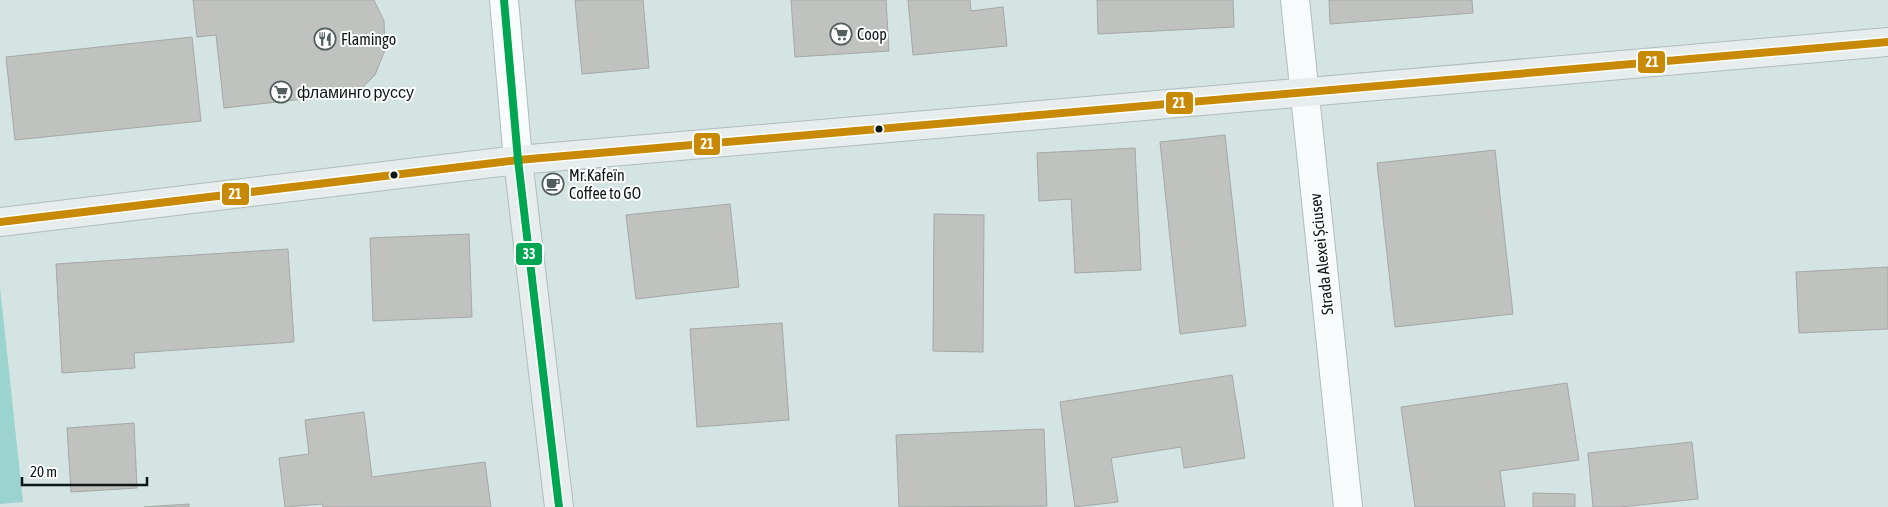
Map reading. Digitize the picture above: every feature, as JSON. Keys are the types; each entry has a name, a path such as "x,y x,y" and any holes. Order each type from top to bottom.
{"main road":[{"path":"0,222 518,160 1888,42"},
{"path":"518,160 559,507"}],"street":[{"path":"504,0 518,160"},
{"name":"Strada Alexei Șciusev","path":"1295,0 1303,91 1348,507"}],"shaded area":[{"path":"0,287 23,502 0,504"}],"building":[{"path":"193,0 374,0 384,21 385,50 375,75 357,93 224,108 216,35 197,37"},
{"path":"575,0 643,0 649,68 582,74"},
{"path":"791,0 886,0 889,51 795,57"},
{"path":"908,0 970,0 971,11 1003,7 1007,46 913,55"},
{"path":"1097,0 1233,0 1234,27 1098,34"},
{"path":"1329,0 1472,0 1473,13 1330,24"},
{"path":"192,37 201,121 15,140 6,57"},
{"path":"1225,135 1246,326 1180,334 1160,142"},
{"path":"1135,148 1141,270 1075,273 1071,199 1039,201 1037,153"},
{"path":"1495,150 1513,314 1395,327 1377,163"},
{"path":"730,204 739,287 636,299 626,215"},
{"path":"934,214 984,215 983,352 933,351"},
{"path":"469,234 472,317 373,321 370,238"},
{"path":"288,249 294,342 134,353 135,368 62,373 56,264"},
{"path":"1888,267 1888,329 1799,333 1796,272"},
{"path":"782,323 789,420 697,427 690,329"},
{"path":"1232,375 1245,458 1184,468 1181,447 1111,458 1118,502 1075,507 1060,402"},
{"path":"1567,383 1579,460 1500,471 1505,507 1415,507 1401,407"},
{"path":"364,412 372,477 485,462 491,507 323,507 322,504 285,507 279,458 309,454 305,420"},
{"path":"134,423 137,488 71,492 67,428"},
{"path":"1044,429 1047,506 899,507 896,435"},
{"path":"1692,442 1698,499 1620,507 1593,507 1588,453"},
{"path":"1533,493 1575,494 1575,507 1533,507"},
{"path":"189,504 189,507 144,507"}],"transit line":[{"name":"33","path":"504,0 518,160 559,507"},
{"name":"21","path":"0,222 518,160 1888,42"}],"place":[{"name":"Coop","path":"841,34"},
{"name":"Flamingo","path":"325,39"},
{"name":"фламинго руссу","path":"281,92"},
{"name":"Mr.Kafeïn Coffee to GO","path":"553,184"}]}
